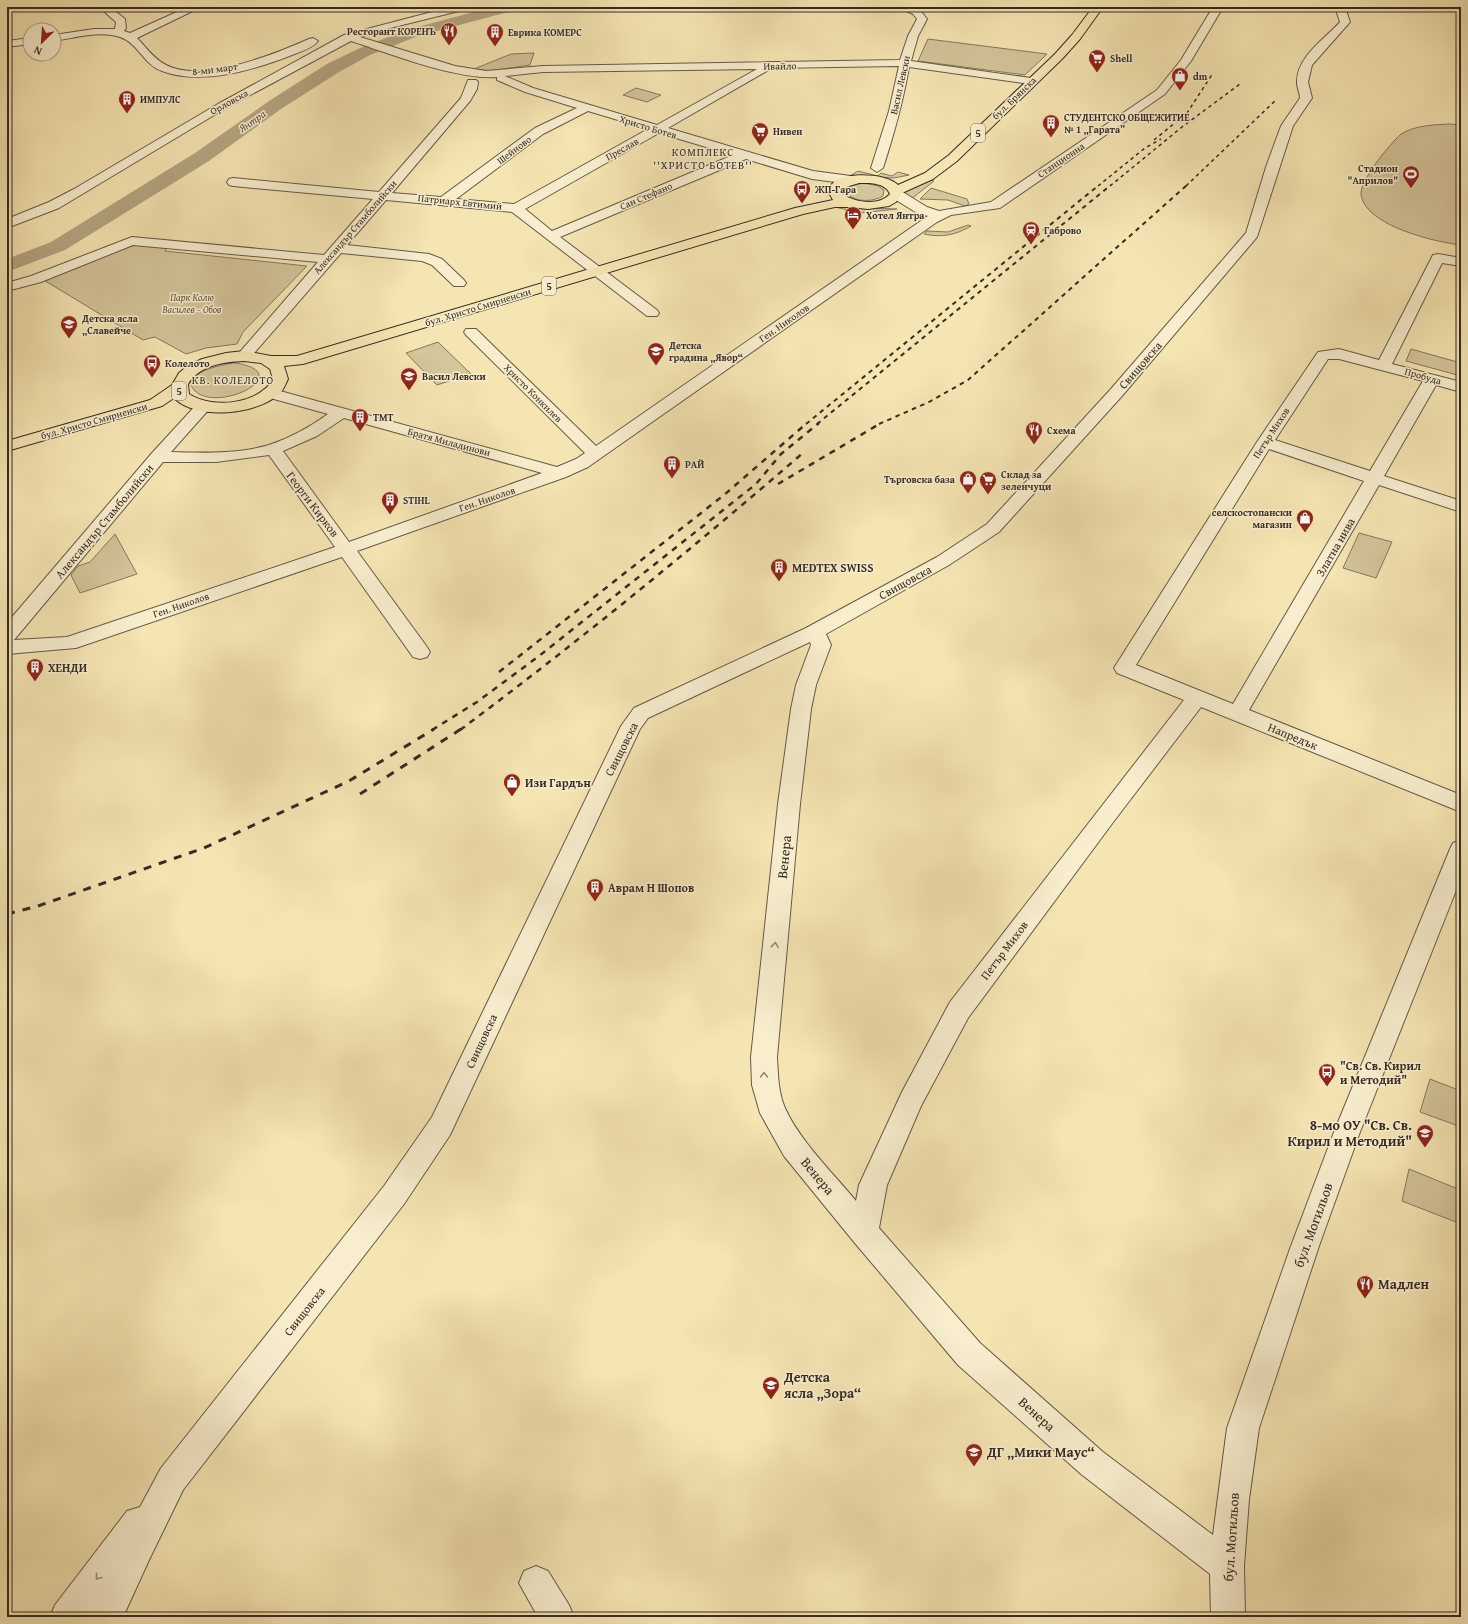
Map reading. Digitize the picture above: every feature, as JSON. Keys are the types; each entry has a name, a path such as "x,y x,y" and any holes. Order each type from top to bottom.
{"main road":[{"name":"бул. Брянска","path":"896,193 929,176 953,158 1031,81 1059,56 1076,37 1098,7"},
{"name":"5","path":"834,190 838,185 851,180 864,179 881,181 891,186 896,193 891,200 876,205 850,203"},
{"name":"бул. Брянска","path":"881,181 921,179"},
{"path":"834,190 836,196 850,203"},
{"name":"бул. Христо Смирненски","path":"800,211 828,196 834,190"},
{"name":"бул. Христо Смирненски","path":"270,361 298,361 800,211 836,203 850,203"},
{"name":"5","path":"199,406 184,400 179,392 179,388 185,376 201,365 221,358 244,356 270,361"},
{"path":"270,361 280,370 274,388"},
{"name":"5","path":"156,403 218,409 238,406 257,400 274,388 287,369 298,361"},
{"name":"бул. Христо Смирненски","path":"7,446 156,403 179,388"}],"street":[{"path":"104,7 121,20 121,28 118,32"},
{"path":"130,37 196,7"},
{"name":"Орловска","path":"7,224 54,205 78,192 222,106 351,37 374,29 463,7"},
{"name":"Станционна","path":"939,215 995,205 1161,92 1186,61 1218,7"},
{"name":"Свищовска","path":"106,1617 137,1548 172,1479 394,1195 441,1126 632,726 641,713 653,706 813,633 943,561 993,528 1116,394 1252,234 1272,167 1287,126 1306,98 1302,82 1307,66 1311,58 1345,22 1340,7"},
{"name":"Васил Левски","path":"876,168 894,113 904,63 917,26 922,19 916,12 906,8"},
{"name":"8-ми март","path":"62,37 118,32 130,37 160,66 167,70 192,73 223,70 268,60 292,52 308,43"},
{"path":"332,36 351,37"},
{"path":"308,43 351,37"},
{"name":"Христо Ботев","path":"351,37 742,156 812,175 851,180"},
{"path":"308,43 320,38"},
{"path":"7,44 22,42"},
{"name":"Ивайло","path":"492,79 527,70 904,63 1031,81"},
{"name":"Преслав","path":"516,208 770,66"},
{"name":"Христо Ботев","path":"453,69 472,80"},
{"path":"472,80 481,85 492,79"},
{"name":"Александър Стамболийски","path":"466,98 492,79"},
{"name":"Александър Стамболийски","path":"244,356 466,98 471,90 472,80"},
{"name":"Шейново","path":"446,200 539,131 586,108"},
{"name":"Сан Стефано","path":"550,236 742,156"},
{"name":"Христо Ботев","path":"812,175 834,190"},
{"name":"Патриарх Евтимий","path":"233,182 446,200 516,208 596,272 652,313"},
{"path":"896,193 922,210"},
{"path":"876,205 922,210 939,215"},
{"name":"Ген. Николов","path":"7,646 69,643 346,549 582,463 939,215"},
{"path":"7,287 36,279 132,241 327,259"},
{"path":"336,248 424,257 437,262 459,283"},
{"path":"1384,365 1440,257 1461,262"},
{"name":"Христо Конкилев","path":"471,332 595,454"},
{"name":"Петър Михов","path":"1124,668 1265,442 1323,355 1339,354 1384,365"},
{"name":"Пробуда","path":"1384,365 1461,387"},
{"name":"Златна нива","path":"1237,714 1376,477 1432,378"},
{"name":"Братя Миладинови","path":"274,388 341,413 560,472"},
{"name":"Александър Стамболийски","path":"7,636 158,457 199,406"},
{"path":"158,457 225,457 273,449 311,433 341,413"},
{"path":"1265,442 1376,477 1461,508"},
{"name":"Георги Кирков","path":"273,449 420,652"},
{"name":"Венера","path":"813,633 819,639 821,645 806,685 801,709 789,804 764,1057 765,1086 773,1113 794,1146 864,1232 969,1354 1092,1463 1227,1566"},
{"name":"Напредък","path":"1124,668 1461,804"},
{"name":"Петър Михов","path":"864,1232 873,1185 911,1100 959,1010 1197,698"},
{"name":"бул. Могильов","path":"1228,1617 1227,1566 1233,1499 1243,1428 1305,1246 1347,1132 1461,850"},
{"path":"66,1617 172,1479"},
{"path":"536,1583 557,1617"}],"green space":[{"path":"928,39 1047,54 1025,75 918,61"},
{"path":"534,53 530,65 490,71 474,69 511,54"},
{"path":"636,88 661,95 647,102 623,95"},
{"name":"Стадион \"Априлов\"","path":"1450,124 1461,125 1461,245 1419,236 1388,224 1375,215 1366,206 1361,195 1365,181 1370,172 1383,154 1401,134 1419,127"},
{"path":"858,171 878,176 881,173 892,176 898,172 909,175 894,178 850,176"},
{"path":"931,180 934,181 910,200 903,194 905,190"},
{"path":"865,183 878,186 884,190 883,196 869,200 858,200 849,196 846,192 846,189 853,185"},
{"path":"931,188 967,199 969,204 965,206 948,200 920,199"},
{"path":"835,207 897,209 860,213"},
{"path":"968,225 971,226 960,232 948,235 936,236 924,234 927,231 948,232"},
{"name":"Парк Колю Василев – Обов","path":"137,244 168,246 165,251 307,266 243,332 237,344 206,348 186,354 155,337 143,340 42,279"},
{"path":"438,342 471,374 437,385 406,353"},
{"path":"1411,349 1461,363 1461,376 1406,361"},
{"path":"234,363 249,366 257,371 259,379 255,384 250,388 234,395 217,398 201,395 195,391 191,385 192,379 197,374 222,365"},
{"path":"1359,533 1392,542 1376,578 1343,568"},
{"path":"115,534 137,574 80,593 71,575 78,566 90,562"},
{"path":"1430,1079 1461,1091 1461,1127 1420,1112"},
{"path":"1409,1169 1458,1189 1461,1170 1461,1224 1402,1201"}],"waterway":[{"name":"Янтра","path":"7,266 58,246 202,157 275,105 333,68 364,52 412,33 511,7"}],"railway":[{"path":"1154,140 1187,113 1213,73"},
{"path":"1110,186 1182,127 1240,84"},
{"path":"1186,186 1277,99"},
{"path":"1098,186 1145,148 1161,139"},
{"path":"806,424 1099,185"},
{"path":"817,424 1111,185"},
{"path":"880,423 929,402 968,380 1187,185"},
{"path":"499,672 724,495 807,423"},
{"path":"432,730 477,702 539,656 756,484 781,454 819,423"},
{"path":"778,484 880,423"},
{"path":"460,730 635,594 804,452"},
{"path":"7,914 38,906 204,848 349,781 434,729"},
{"path":"360,794 461,729"}],"place":[{"name":"Ресторант КОРЕНЪ","path":"449,46"},
{"name":"Еврика КОМЕРС","path":"495,47"},
{"name":"Shell","path":"1097,73"},
{"name":"dm","path":"1180,91"},
{"name":"ИМПУЛС","path":"127,114"},
{"name":"СТУДЕНТСКО ОБЩЕЖИТИЕ № 1 „Гарата”","path":"1051,138"},
{"name":"Нивен","path":"760,146"},
{"name":"Стадион \"Априлов\"","path":"1411,189"},
{"name":"ЖП-Гара","path":"802,204"},
{"name":"Хотел Янтра","path":"853,230"},
{"name":"Габрово","path":"1031,245"},
{"name":"Детска ясла „Славейче","path":"69,339"},
{"name":"Детска градина „Явор“","path":"656,366"},
{"name":"Колелото","path":"152,378"},
{"name":"Васил Левски","path":"409,391"},
{"name":"TMT","path":"360,432"},
{"name":"Схема","path":"1034,445"},
{"name":"РАЙ","path":"672,479"},
{"name":"Търговска база","path":"968,494"},
{"name":"Склад за зеленчуци","path":"988,495"},
{"name":"STIHL","path":"390,515"},
{"name":"селскостопански магазин","path":"1305,533"},
{"name":"MEDTEX SWISS","path":"779,582"},
{"name":"ХЕНДИ","path":"35,682"},
{"name":"Изи Гардън","path":"512,797"},
{"name":"Аврам Н Шопов","path":"595,902"},
{"name":"\"Св. Св. Кирил и Методий\"","path":"1327,1087"},
{"name":"8-мо ОУ \"Св. Св. Кирил и Методий\"","path":"1425,1148"},
{"name":"Мадлен","path":"1365,1299"},
{"name":"Детска ясла „Зора“","path":"771,1400"},
{"name":"ДГ „Мики Маус“","path":"974,1467"}],"district":[{"name":"КОМПЛЕКС ''ХРИСТО БОТЕВ''","path":"703,158"},
{"name":"КВ. КОЛЕЛОТО","path":"233,380"}]}
